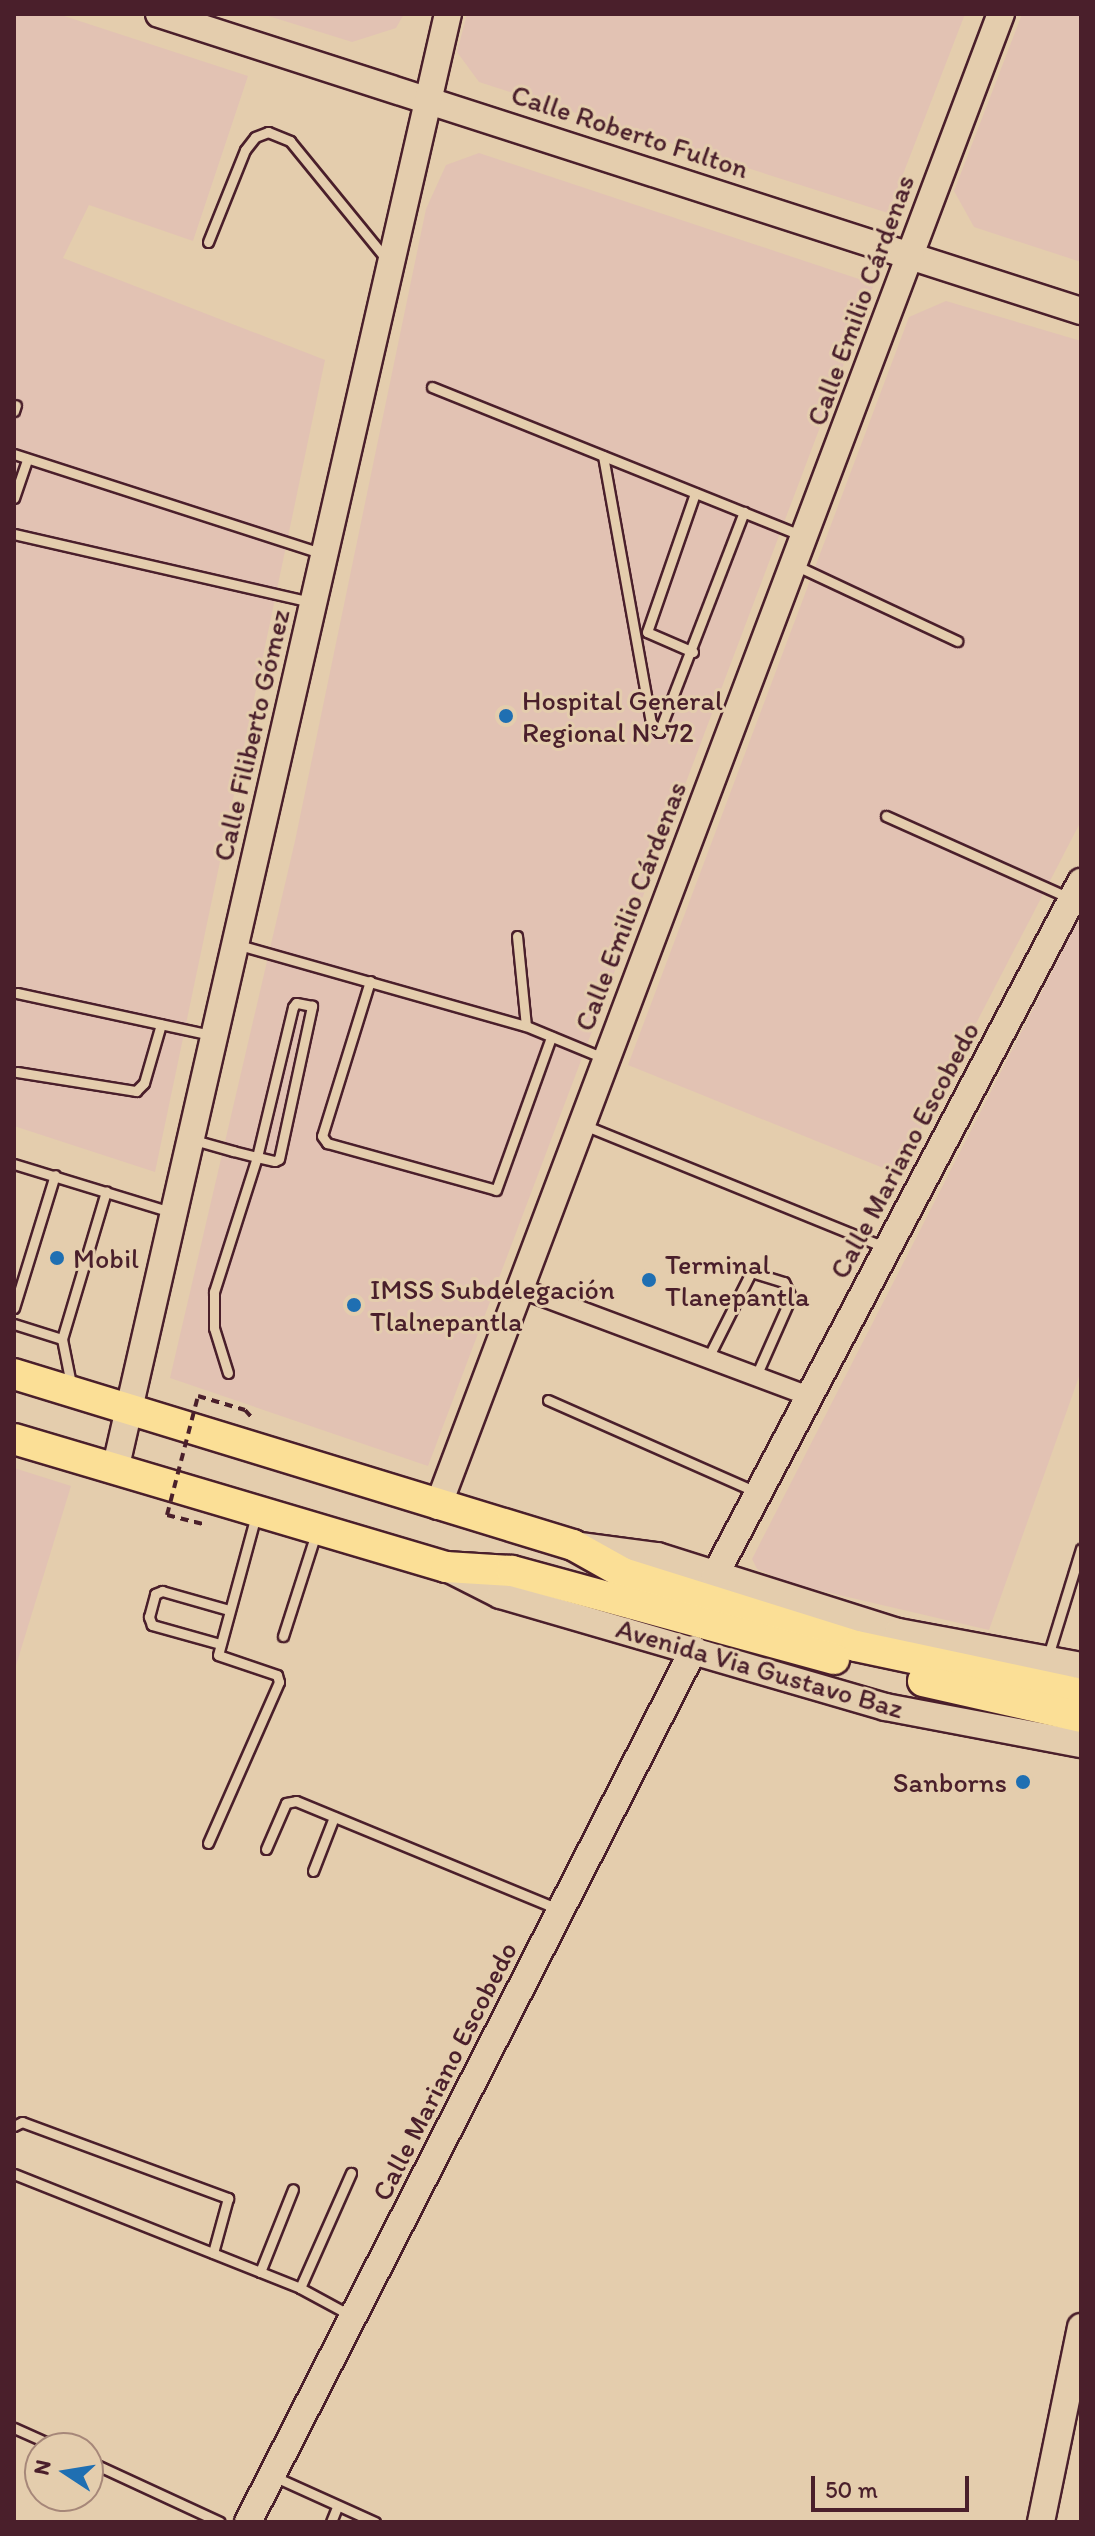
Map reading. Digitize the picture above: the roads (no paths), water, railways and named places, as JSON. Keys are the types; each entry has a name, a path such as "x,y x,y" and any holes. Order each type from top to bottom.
{"main road":[{"name":"Avenida Via Gustavo Baz","path":"14,1374 573,1545 676,1603 872,1669 1081,1717"},
{"name":"Avenida Via Gustavo Baz","path":"14,1439 446,1567 512,1571 676,1603 856,1646 1081,1694"}],"street":[{"name":"Calle Roberto Fulton","path":"159,14 1081,311"},
{"name":"Calle Filiberto Gómez","path":"115,1470 237,944 323,554 431,101 448,14"},
{"name":"Calle Emilio Cárdenas","path":"438,1506 517,1287 807,538 1001,14"},
{"name":"Calle Mariano Escobedo","path":"715,1575 1076,891"},
{"path":"517,1287 809,1396"},
{"name":"Avenida Via Gustavo Baz","path":"573,1545 657,1556 898,1632 1081,1666"},
{"name":"Avenida Via Gustavo Baz","path":"446,1567 500,1595 885,1707 1081,1744"},
{"name":"Calle Mariano Escobedo","path":"248,2522 563,1911 694,1649"},
{"path":"1041,2522 1081,2327"}],"lane":[{"path":"208,242 245,150 255,137 268,132 290,141 392,265"},
{"path":"432,387 807,538"},
{"path":"14,454 323,554"},
{"path":"603,456 651,722 659,732 693,652 744,512"},
{"path":"14,498 27,460"},
{"path":"639,654 695,493"},
{"path":"14,534 314,602"},
{"path":"796,565 957,641"},
{"path":"647,632 693,652"},
{"path":"886,816 1076,891"},
{"path":"517,936 526,1026"},
{"path":"237,944 526,1026 606,1059"},
{"path":"370,981 322,1136 327,1143 496,1190 551,1037"},
{"path":"17,993 215,1036"},
{"path":"191,1139 257,1157 275,1161 280,1156 312,1006 296,1003 293,1007 257,1157 212,1308 228,1373"},
{"path":"17,1072 136,1091 144,1083 161,1024"},
{"path":"580,1123 888,1248"},
{"path":"14,1164 174,1213"},
{"path":"14,1308 55,1175"},
{"path":"73,1392 62,1339 106,1191"},
{"path":"708,1358 751,1272 784,1282 791,1297 756,1376"},
{"path":"14,1324 62,1339"},
{"path":"548,1400 757,1492"},
{"path":"208,1843 279,1682 277,1675 221,1658 220,1644 256,1511"},
{"path":"283,1636 318,1529"},
{"path":"1047,1660 1081,1551"},
{"path":"220,1644 152,1625 149,1617 155,1594 162,1591 229,1610"},
{"path":"266,1849 290,1801 563,1911"},
{"path":"313,1871 334,1817"},
{"path":"14,2126 22,2122 228,2198 213,2253"},
{"path":"300,2288 351,2173"},
{"path":"14,2174 300,2288 352,2317"},
{"path":"260,2272 293,2189"},
{"path":"104,2468 220,2522"},
{"path":"273,2476 375,2522"},
{"path":"331,2522 337,2507"}],"place":[{"name":"Hospital General Regional N° 72","path":"506,716"},
{"name":"Mobil","path":"57,1258"},
{"name":"Terminal Tlanepantla","path":"649,1280"},
{"name":"IMSS Subdelegación Tlalnepantla","path":"354,1305"},
{"name":"Sanborns","path":"1023,1782"}]}
